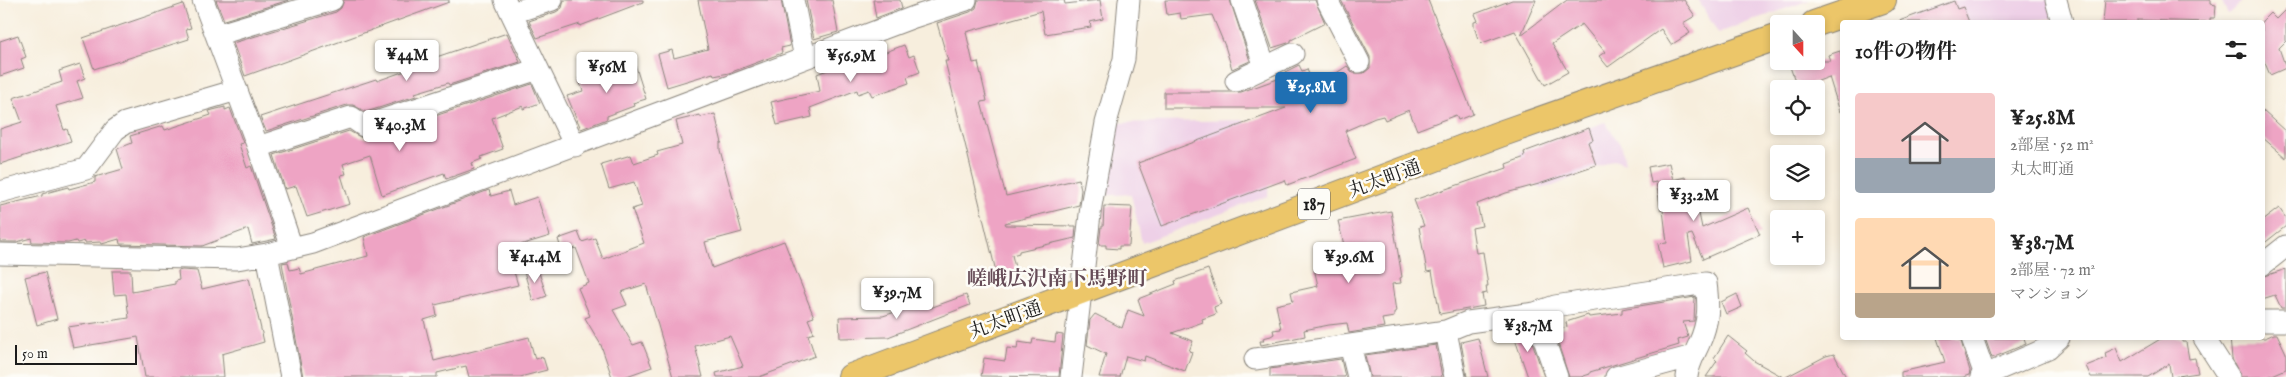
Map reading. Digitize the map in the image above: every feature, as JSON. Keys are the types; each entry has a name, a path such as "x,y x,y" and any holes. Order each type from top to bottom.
{"main road":[{"path":"1825,20 1883,0"},
{"name":"丸太町通","path":"851,377 1500,134 1770,39"}],"street":[{"path":"203,0 258,147 292,248"},
{"path":"216,35 332,0"},
{"path":"552,0 509,7 575,146"},
{"path":"793,0 805,58"},
{"path":"0,254 228,258 267,254 314,243 805,58 912,9 966,0"},
{"path":"1071,377 1091,206 1106,124 1124,59 1129,0"},
{"path":"1242,0 1266,67"},
{"path":"1327,0 1359,62"},
{"path":"2056,0 2061,20"},
{"path":"1236,81 1293,54"},
{"path":"258,147 351,117 364,126 538,69"},
{"path":"0,192 86,169 115,130 125,123 237,90"},
{"path":"2265,263 2286,246"},
{"path":"267,254 291,377"},
{"path":"1255,359 1446,331 1468,322 1535,313 1555,306 1706,283 1709,311 1699,344 1692,356 1687,377"},
{"path":"1535,313 1557,377"},
{"path":"2265,321 2286,320"},
{"path":"1446,331 1455,377"},
{"path":"1973,340 1983,376 2048,348 2057,340"},
{"path":"2205,340 2228,377"},
{"path":"1350,345 1358,377"},
{"path":"1616,377 1692,356"}],"shaded area":[{"path":"1698,0 1810,0 1718,33"},
{"path":"1953,0 2049,0 2055,18 2032,20 1908,20 1907,16"},
{"path":"2221,0 2244,0 2228,14"},
{"path":"1243,120 1269,171 1268,196 1142,243 1131,194 1097,196 1113,123"},
{"path":"1605,122 1622,147 1625,164 1614,160 1553,186 1541,188 1536,186 1519,152"}],"building":[{"path":"216,0 289,0 224,20"},
{"path":"344,0 449,0 449,2 245,76 233,43 336,12 341,8"},
{"path":"564,0 643,0 643,2 580,26 580,24 537,38 529,21 556,12 562,8"},
{"path":"698,0 781,0 790,46 781,48 782,53 729,73 714,76 713,73 667,87 658,54 672,50 674,58 708,49"},
{"path":"806,0 832,0 838,32 814,39"},
{"path":"873,0 900,0 902,8 876,18"},
{"path":"978,0 1064,0 1065,4 1100,0 1103,19 1090,22 1091,27 1045,34 1041,11 966,32 973,63 978,62 987,101 981,102 1006,196 1079,179 1081,190 1079,205 1005,223 1006,225 1076,226 1075,238 1019,251 1019,253 1012,255 1017,276 998,280 945,61 948,61 937,23 970,12 976,8"},
{"path":"1165,0 1230,0 1250,61 1232,69 1212,15 1181,19 1180,13 1167,15"},
{"path":"1255,0 1315,0 1325,23 1291,40 1291,42 1272,48"},
{"path":"1341,0 1428,0 1473,114 1458,120 1456,115 1417,130 1409,110 1385,120 1383,116 1375,118 1345,131 1356,159 1287,185 1285,180 1162,226 1138,163 1286,108 1164,108 1164,92 1241,92 1286,76 1285,72 1299,65 1302,71 1307,69 1314,88 1347,66 1353,73 1364,73 1370,68 1370,57"},
{"path":"1512,0 1536,0 1521,35 1567,0 1684,0 1695,16 1683,23 1690,33 1671,45 1661,29 1608,67 1599,56 1605,52 1582,24 1552,44 1568,72 1545,85 1515,31 1482,43 1478,39 1474,26 1474,22 1478,21 1475,14"},
{"path":"2105,0 2211,0 2211,4 2216,5 2215,18 2210,18 2210,20 2103,20"},
{"path":"1954,1 1957,9 1963,7 1968,20 1902,20"},
{"path":"183,4 191,28 186,29 189,39 94,69 83,38"},
{"path":"2286,9 2286,41 2279,48 2286,68 2270,75 2265,63 2265,20 2263,20 2270,13 2276,19"},
{"path":"507,33 520,62 449,85 448,83 415,93 416,96 366,112 353,105 347,105 266,131 260,117 376,79 377,81 405,71 404,69 413,65"},
{"path":"18,35 26,57 21,59 24,68 0,76 0,41"},
{"path":"904,45 909,57 914,55 920,72 907,77 909,83 872,96 869,90 858,94 857,90 810,108 812,117 777,125 771,102 820,91 817,74 850,61 852,65"},
{"path":"1840,51 1840,112 1829,77 1821,80 1795,80 1791,70 1825,70 1825,61 1830,61 1828,55"},
{"path":"634,61 646,99 633,103 634,106 607,116 607,119 581,129 567,96 583,91 578,78"},
{"path":"80,64 85,78 77,81 83,98 56,106 64,130 67,129 71,141 0,164 0,129 22,122 13,98 62,82 59,71"},
{"path":"532,84 540,103 523,109 523,106 492,118 503,149 481,157 482,159 472,163 474,169 446,179 444,173 382,195 370,155 343,164 346,174 341,175 350,204 307,217 296,186 285,189 274,155 349,131 362,138 368,138"},
{"path":"225,107 225,110 230,108 243,143 239,144 247,168 251,166 276,239 252,244 248,229 202,246 120,244 119,239 102,244 101,242 85,243 85,241 77,243 76,241 68,243 32,242 31,238 17,242 0,242 0,206 42,196 42,194 68,187 69,189 95,182 95,177 123,169 117,149 132,143 130,136 163,126 165,130 211,115 209,111"},
{"path":"2265,113 2286,132 2286,158 2265,140"},
{"path":"715,114 722,143 720,143 720,150 742,232 705,242 712,268 784,241 814,317 808,319 814,333 808,335 815,356 759,377 717,377 716,373 743,366 730,336 695,346 703,377 673,377 646,284 621,292 627,305 613,310 633,345 642,342 652,367 624,377 612,377 601,345 585,318 590,316 578,288 589,283 576,248 562,252 558,239 578,232 582,242 595,238 603,259 644,243 632,209 642,206 634,182 609,189 601,164 631,155 634,163 658,155 657,152 682,145 676,121 700,115 700,117"},
{"path":"1589,128 1593,140 1588,142 1596,165 1477,204 1482,226 1472,228 1476,253 1483,252 1488,286 1486,286 1487,293 1482,294 1484,306 1440,314 1432,271 1427,272 1419,227 1424,226 1414,200 1507,168 1506,164 1525,157 1524,152"},
{"path":"1669,163 1673,180 1685,177 1687,186 1693,184 1702,228 1748,208 1760,234 1703,259 1692,234 1688,235 1692,261 1663,268 1658,244 1667,243 1663,210 1661,210 1656,182 1651,183 1648,167"},
{"path":"489,190 491,196 509,191 513,205 537,197 550,236 507,249 518,285 435,305 437,316 424,320 434,361 529,337 535,359 543,357 547,370 520,377 469,377 466,366 437,373 437,377 303,377 282,263 288,262 290,270 299,268 301,274 368,256 364,237"},
{"path":"1104,206 1132,207 1129,246 1119,246 1119,249 1106,248 1106,245 1099,245 1101,227 1103,227"},
{"path":"2279,208 2286,218 2286,226 2265,243 2265,219"},
{"path":"1391,211 1402,277 1400,278 1401,283 1392,284 1396,312 1394,312 1394,317 1382,319 1384,327 1349,333 1347,323 1329,325 1304,330 1305,336 1261,345 1260,341 1264,341 1263,338 1274,334 1273,330 1281,329 1276,305 1293,301 1291,292 1318,286 1314,268 1348,261 1338,221"},
{"path":"537,267 547,296 533,301 524,272"},
{"path":"1208,269 1221,304 1214,307 1216,314 1202,319 1203,322 1172,333 1193,341 1189,351 1192,352 1185,371 1145,356 1144,361 1126,356 1120,377 1099,377 1106,354 1087,345 1090,320 1095,314 1122,328 1128,310 1144,316 1138,299 1176,284 1175,281"},
{"path":"2286,269 2286,308 2281,308 2275,295 2265,298 2265,276"},
{"path":"182,270 197,271 202,289 249,278 264,342 222,354 224,377 145,377 138,337 73,348 68,327 129,318 126,294 114,295 112,271 131,271 132,292 175,284 175,281 179,280 178,271"},
{"path":"45,272 57,319 37,325 25,277"},
{"path":"1737,294 1742,307 1726,314 1721,302"},
{"path":"966,295 970,305 888,337 840,338 839,317 883,316 923,303 925,307 929,305 930,308"},
{"path":"1695,297 1694,321 1683,322 1688,337 1678,340 1679,345 1590,372 1590,374 1581,377 1569,377 1554,331 1567,327 1566,322 1588,315 1589,317 1622,313 1622,309"},
{"path":"1527,327 1544,377 1528,377 1518,348 1512,329"},
{"path":"1056,334 1063,335 1059,377 981,376 984,358 1005,361 1007,348 1017,349 1018,342 1032,344 1033,339 1055,342"},
{"path":"2277,334 2286,353 2286,369 2268,377 2241,377 2232,359 2230,340 2265,340 2265,338"},
{"path":"1728,336 1747,351 1745,353 1754,361 1783,377 1706,377 1717,361 1714,358"},
{"path":"1478,338 1488,377 1467,377 1461,342"},
{"path":"1938,340 1961,340 1970,371 1969,375 1963,377 1901,377 1901,372 1945,362"},
{"path":"1986,340 2025,340 2026,344 1992,358"},
{"path":"2159,340 2182,340 2182,342 2186,342 2189,359 2195,358 2198,373 2171,377 2169,364 2148,377 2091,377 2086,366 2106,358 2105,353 2116,348 2122,362"},
{"path":"1436,345 1442,377 1370,377 1365,355"},
{"path":"1834,354 1846,377 1786,377 1826,356"},
{"path":"1341,359 1345,377 1270,377 1270,369"}],"district":[{"name":"嵯峨広沢南下馬野町","path":"1057,278"}]}
